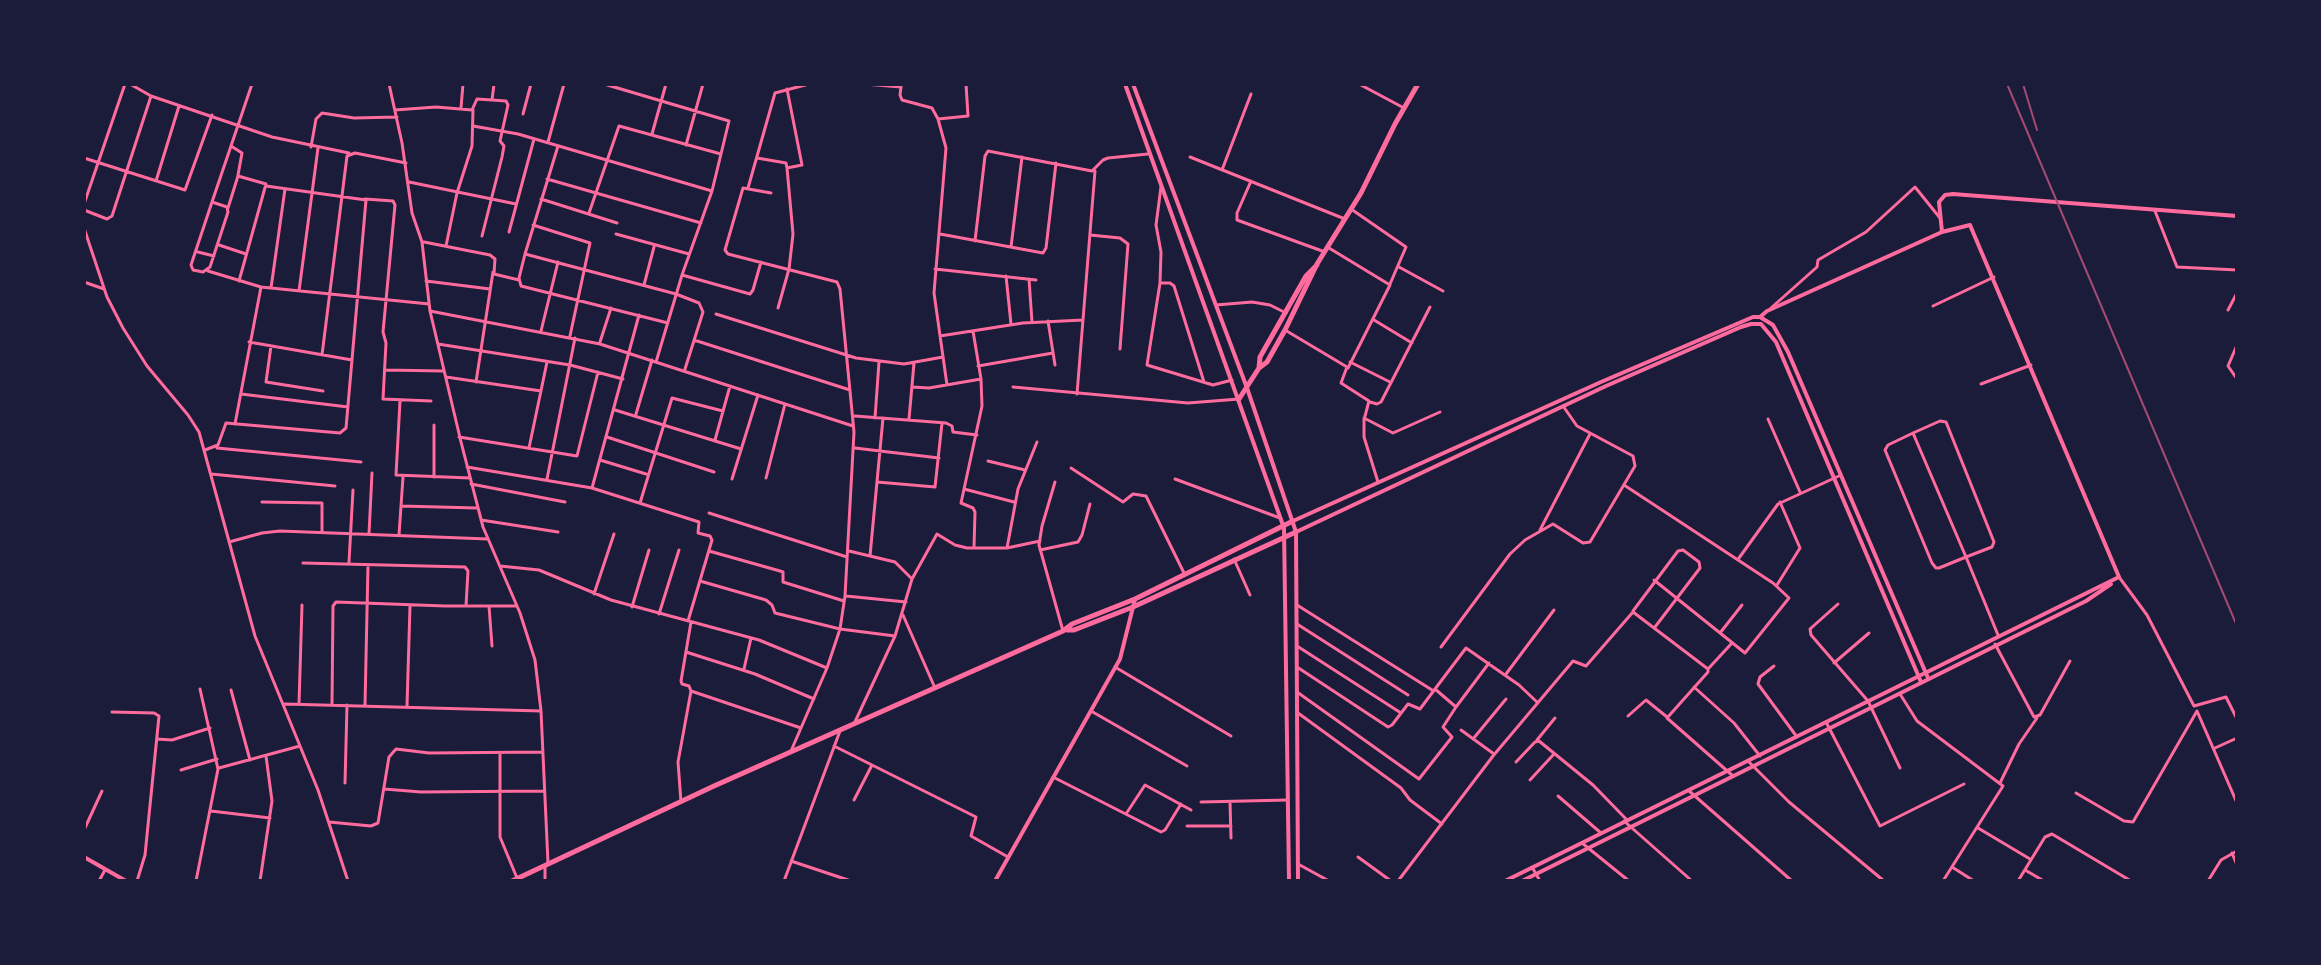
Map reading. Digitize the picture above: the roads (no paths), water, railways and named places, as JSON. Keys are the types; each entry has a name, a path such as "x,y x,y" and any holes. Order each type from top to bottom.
{"main road":[{"path":"1259,368 1260,357 1306,276 1327,250 1351,209 1418,84"},
{"path":"1239,399 1259,368 1267,362 1317,264"},
{"path":"514,880 1065,630 1072,624 1135,599 1293,521"},
{"path":"1065,630 1074,630 1133,607 1296,532"}],"street":[{"path":"84,204 128,84 151,96 239,123 272,137 406,163"},
{"path":"252,84 192,268 261,287 429,304"},
{"path":"389,84 406,163 412,213 422,242 430,311 459,437 481,520 535,660 543,752 545,881"},
{"path":"461,108 463,84"},
{"path":"492,100 494,84"},
{"path":"523,114 531,84"},
{"path":"548,142 564,84"},
{"path":"604,84 729,121 712,191 636,415"},
{"path":"652,136 666,84"},
{"path":"686,145 703,84"},
{"path":"748,188 774,94 809,84"},
{"path":"864,84 901,85 902,100 932,108 946,148 934,293 947,385"},
{"path":"938,119 968,116 966,84"},
{"path":"1125,84 1284,528 1289,881"},
{"path":"1133,84 1247,388 1296,532 1298,881"},
{"path":"1359,84 1404,108"},
{"path":"787,89 802,165 787,168"},
{"path":"1222,170 1251,94"},
{"path":"84,210 111,218 151,96"},
{"path":"446,246 457,193 472,146 476,99 507,103 500,142 504,149 482,236"},
{"path":"156,181 179,106"},
{"path":"395,110 473,110"},
{"path":"311,147 316,119 322,113 354,118 397,117"},
{"path":"84,158 187,189 212,115"},
{"path":"473,126 548,142 712,191"},
{"path":"589,213 619,126 721,154"},
{"path":"509,232 534,139"},
{"path":"207,271 238,176 242,153 231,146"},
{"path":"558,146 525,254 519,280 521,286 668,323"},
{"path":"299,291 318,148"},
{"path":"975,241 986,153 991,151 1095,171"},
{"path":"322,355 349,153"},
{"path":"1077,394 1095,171 1108,158 1148,154"},
{"path":"1011,247 1022,157"},
{"path":"1190,157 1345,219"},
{"path":"757,158 786,163 787,168 793,224 789,269 778,308"},
{"path":"938,234 1046,251 1056,163"},
{"path":"238,176 263,182 266,186 395,203 383,332 386,343 383,399 431,401"},
{"path":"1158,179 1167,176"},
{"path":"547,179 701,223"},
{"path":"1251,181 1237,220 1327,250 1390,285"},
{"path":"409,182 516,204"},
{"path":"238,281 266,186"},
{"path":"1162,187 1156,225 1161,252 1160,283 1147,365 1213,385 1232,380"},
{"path":"1293,521 1626,370 1740,322 1760,317 1817,267 1818,260 1866,232 1915,187 1940,218"},
{"path":"771,193 748,188 742,190 725,250 728,254 837,282 853,416 848,551 840,629 827,668 790,754"},
{"path":"271,288 285,189"},
{"path":"1942,232 1939,202 1945,195 2237,216"},
{"path":"213,448 219,443 225,424 343,433 348,407 365,199"},
{"path":"541,199 617,223"},
{"path":"212,202 228,208"},
{"path":"1351,209 1407,249 1341,383 1370,402 1381,402 1430,307"},
{"path":"2154,210 2177,267 2237,270"},
{"path":"533,225 589,241 570,365 546,480"},
{"path":"1767,311 1942,232 1970,225 2119,577 2147,615 2196,709 2237,803"},
{"path":"84,228 104,289 123,328 147,366 193,423 205,450 255,636 329,822 348,881"},
{"path":"616,234 689,254"},
{"path":"1090,235 1120,238 1128,244 1120,349"},
{"path":"422,242 494,256 476,382"},
{"path":"218,245 246,254"},
{"path":"644,285 655,245"},
{"path":"196,251 214,256"},
{"path":"525,254 676,294 702,305 703,312 684,371"},
{"path":"541,331 558,262"},
{"path":"682,275 750,294 761,262"},
{"path":"1399,267 1443,291"},
{"path":"935,269 1036,280"},
{"path":"493,272 496,276 519,280"},
{"path":"1006,276 1011,325"},
{"path":"1933,306 1994,277"},
{"path":"1029,279 1032,322"},
{"path":"425,281 490,289"},
{"path":"84,283 104,289"},
{"path":"1160,283 1174,286 1204,382"},
{"path":"235,424 261,287"},
{"path":"2228,310 2237,293"},
{"path":"1216,305 1252,302 1270,305 1286,313"},
{"path":"600,344 611,308"},
{"path":"430,311 600,344 853,426"},
{"path":"716,314 847,356 914,363 943,357"},
{"path":"592,488 639,315"},
{"path":"1760,317 1768,320 1779,333 1835,478 1921,682"},
{"path":"939,336 1032,322 1083,320"},
{"path":"1373,320 1412,343"},
{"path":"1048,321 1055,365"},
{"path":"1296,532 1563,406 1741,327 1761,324 1776,342 1841,475 1928,678"},
{"path":"1285,330 1348,368"},
{"path":"973,331 982,406 961,504 973,508 975,512 974,548"},
{"path":"694,340 850,390"},
{"path":"249,342 352,360"},
{"path":"438,344 570,365 623,379"},
{"path":"2237,345 2228,366 2237,379"},
{"path":"271,346 266,382 323,391"},
{"path":"978,366 1053,353"},
{"path":"2229,360 2237,361"},
{"path":"875,418 879,361"},
{"path":"529,449 547,362"},
{"path":"1350,362 1391,382"},
{"path":"909,420 914,363"},
{"path":"1981,384 2031,365"},
{"path":"385,370 443,371"},
{"path":"459,437 579,455 598,372"},
{"path":"445,377 541,391"},
{"path":"912,387 981,379"},
{"path":"715,440 730,386"},
{"path":"1013,387 1188,403 1239,399"},
{"path":"241,394 348,407"},
{"path":"732,479 758,395"},
{"path":"640,503 669,401 674,397 723,411"},
{"path":"400,401 396,475 470,478"},
{"path":"1370,402 1364,418 1365,444 1379,484"},
{"path":"766,478 785,404"},
{"path":"1441,647 1510,554 1540,530 1553,524 1588,544 1635,466 1636,459 1616,445 1577,426 1563,406"},
{"path":"615,410 741,449"},
{"path":"1364,418 1393,433 1440,412"},
{"path":"853,416 950,424 953,432 977,435"},
{"path":"870,556 883,418"},
{"path":"1768,419 1800,492"},
{"path":"1940,421 1946,422 1994,542 1992,547 1966,557 1936,568 1932,563 1885,450 1888,445 1940,421"},
{"path":"877,482 933,488 936,484 942,423"},
{"path":"434,425 434,477"},
{"path":"1913,433 1998,635"},
{"path":"1540,530 1590,434"},
{"path":"607,437 714,472"},
{"path":"1007,548 1014,502 1037,442"},
{"path":"205,450 213,448 361,462"},
{"path":"853,448 939,458"},
{"path":"1260,458 1270,453"},
{"path":"600,460 648,475"},
{"path":"988,461 1025,470"},
{"path":"467,467 592,488 697,521 698,533 712,537 689,622 681,681 691,691 801,728"},
{"path":"1071,468 1123,502 1133,494 1146,496 1185,575"},
{"path":"369,534 372,473"},
{"path":"211,474 335,486"},
{"path":"1739,559 1780,502 1841,475"},
{"path":"399,535 403,477"},
{"path":"1175,479 1280,518"},
{"path":"1055,482 1040,550 1065,630"},
{"path":"471,484 565,502"},
{"path":"1624,485 1777,585 1789,598 1746,653 1654,580"},
{"path":"964,489 1014,502"},
{"path":"349,564 353,490"},
{"path":"262,502 322,503 322,532"},
{"path":"1777,585 1800,548 1780,502"},
{"path":"1040,550 1078,542 1090,504"},
{"path":"401,506 477,508"},
{"path":"709,513 847,557"},
{"path":"481,520 558,532"},
{"path":"229,542 268,532 488,539"},
{"path":"594,594 614,534"},
{"path":"854,724 895,636 912,579 937,534 955,545 974,548 1007,548 1040,541"},
{"path":"632,607 649,550"},
{"path":"659,614 679,550"},
{"path":"1398,881 1494,754 1573,661 1586,666 1633,612 1678,551 1683,550 1700,566 1655,627"},
{"path":"709,551 783,572 783,582 844,599 906,602"},
{"path":"848,551 895,562 912,579"},
{"path":"1867,555 1874,553"},
{"path":"1234,559 1250,595"},
{"path":"303,563 465,567 468,571 466,606"},
{"path":"365,705 368,565"},
{"path":"500,566 539,570 632,607 751,638 827,668"},
{"path":"1505,881 1688,790 1830,728 1996,646 2086,601 2119,577"},
{"path":"700,581 766,600 775,613 840,629 895,636"},
{"path":"1522,881 1734,777 1760,756 1925,671 2113,582"},
{"path":"995,881 1124,650 1135,599"},
{"path":"332,704 333,606 339,602 516,606"},
{"path":"407,706 410,604"},
{"path":"1838,604 1810,632 1868,701 1900,768"},
{"path":"299,704 302,605"},
{"path":"1297,605 1434,690 1456,707"},
{"path":"1720,633 1742,605"},
{"path":"489,606 492,646"},
{"path":"1505,675 1554,610"},
{"path":"1633,612 1708,669"},
{"path":"903,615 935,688"},
{"path":"1297,624 1408,695"},
{"path":"1834,663 1869,633"},
{"path":"744,670 751,638"},
{"path":"1992,638 2031,716 2037,718"},
{"path":"1667,717 1732,643"},
{"path":"1297,646 1401,713"},
{"path":"1297,667 1388,727 1410,703 1420,709 1467,647 1538,703"},
{"path":"686,652 744,670 814,699"},
{"path":"2000,783 2019,744 2070,661"},
{"path":"1297,692 1419,779 1452,737 1443,727 1489,663"},
{"path":"1774,666 1760,677 1758,684 1797,737"},
{"path":"1115,667 1231,736"},
{"path":"1694,687 1734,723 1760,756"},
{"path":"196,881 218,769 200,689"},
{"path":"231,690 250,760"},
{"path":"681,802 678,762 691,691"},
{"path":"1900,693 1917,721 2000,783 2002,789 1943,881"},
{"path":"2076,793 2127,822 2133,822 2196,709 2224,696 2237,719"},
{"path":"1473,739 1506,699"},
{"path":"1628,716 1646,700 1734,777"},
{"path":"283,704 541,711"},
{"path":"345,783 347,705"},
{"path":"1091,711 1187,766"},
{"path":"112,712 157,714 145,855 137,881"},
{"path":"1298,712 1401,788 1410,800 1442,824"},
{"path":"1516,762 1555,718"},
{"path":"1826,722 1880,826 1964,784"},
{"path":"157,739 172,740 210,728"},
{"path":"784,881 840,730"},
{"path":"1461,730 1494,754"},
{"path":"2214,748 2237,738"},
{"path":"1537,741 1593,785 1630,828 1692,881"},
{"path":"218,769 300,746"},
{"path":"834,746 976,817 971,836 1008,857"},
{"path":"329,822 375,826 379,819 389,757 396,749 429,753 543,752"},
{"path":"500,752 500,837 514,880"},
{"path":"1530,780 1554,754"},
{"path":"260,881 272,790 266,756"},
{"path":"181,770 217,759"},
{"path":"854,800 872,765"},
{"path":"1750,765 1884,881"},
{"path":"1053,777 1163,832 1181,804"},
{"path":"1126,814 1145,785 1191,810"},
{"path":"384,789 413,792 544,791"},
{"path":"1688,790 1792,881"},
{"path":"84,830 102,791"},
{"path":"1558,796 1601,833"},
{"path":"1201,802 1288,800"},
{"path":"1230,802 1231,838"},
{"path":"1650,809 1654,817"},
{"path":"211,811 270,818"},
{"path":"1187,826 1231,826"},
{"path":"1978,828 2031,859"},
{"path":"2018,881 2049,835 2056,836 2131,881"},
{"path":"1581,842 1629,881"},
{"path":"2208,881 2221,860 2235,852 2237,865"},
{"path":"84,857 126,881"},
{"path":"1358,857 1391,881"},
{"path":"791,861 851,881"},
{"path":"1298,864 1329,881"},
{"path":"1532,867 1540,881"},
{"path":"1952,867 1974,881"},
{"path":"99,881 105,869"},
{"path":"2025,870 2044,881"}],"railway":[{"path":"2007,84 2237,626"},
{"path":"2023,84 2037,130"}]}
